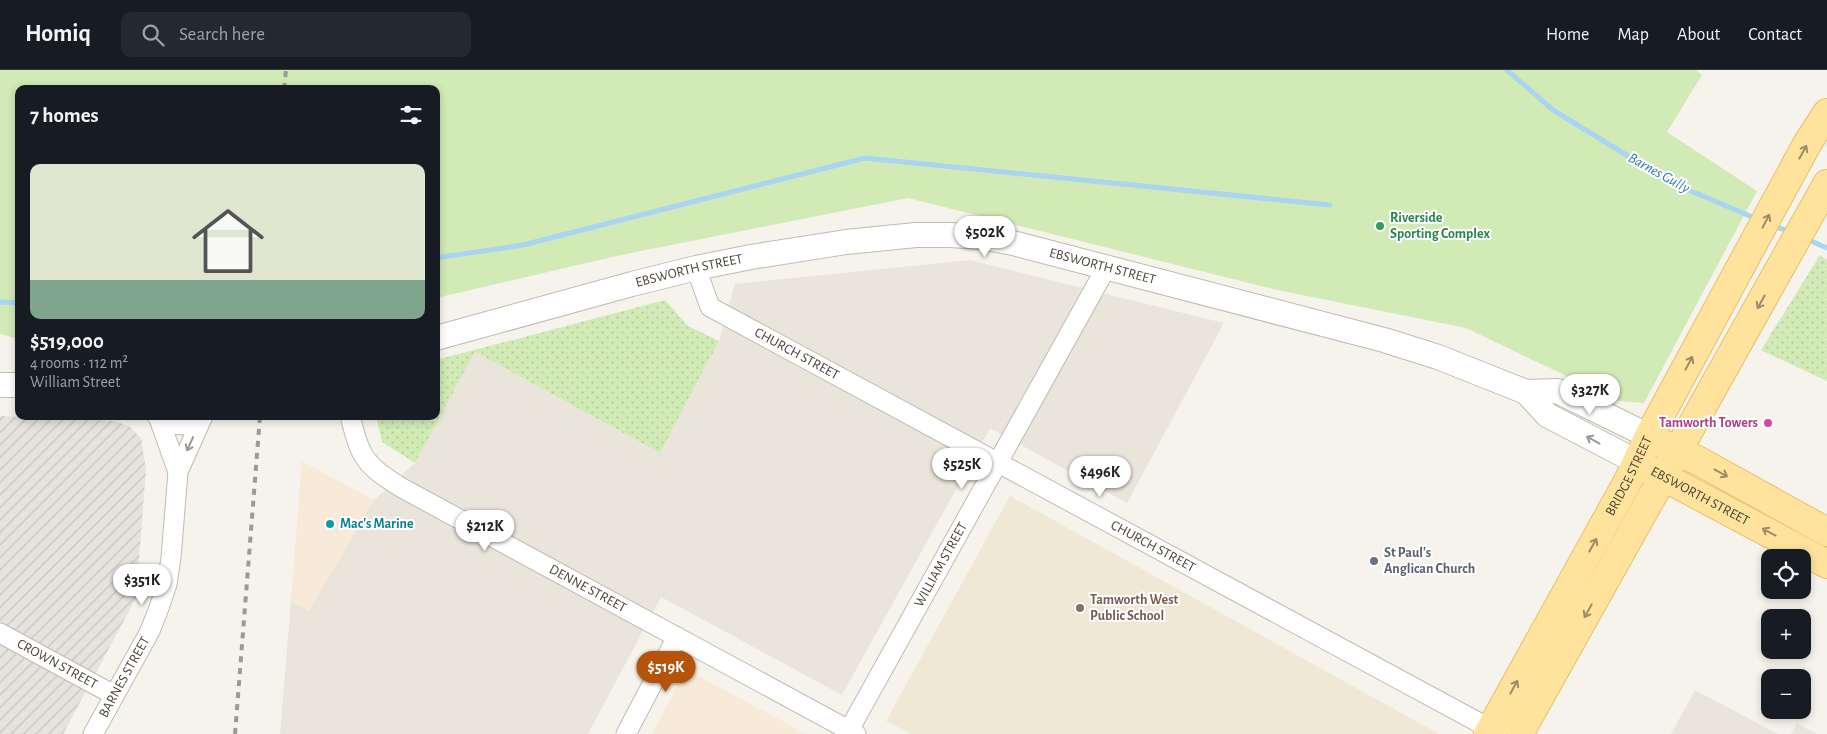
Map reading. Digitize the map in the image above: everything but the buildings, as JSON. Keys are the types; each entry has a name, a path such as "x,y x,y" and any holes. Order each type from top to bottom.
{"main road":[{"name":"BRIDGE STREET","path":"1493,733 1628,481 1649,436 1807,144 1827,113"},
{"name":"BRIDGE STREET","path":"1519,734 1821,195"},
{"name":"EBSWORTH STREET","path":"1649,436 1699,461 1827,532"},
{"name":"EBSWORTH STREET","path":"1637,462 1827,564"}],"street":[{"name":"EBSWORTH STREET","path":"440,337 696,268 846,242 916,235 981,237 1013,243 1384,340 1438,358 1526,392 1557,391 1649,436"},
{"name":"CHURCH STREET","path":"696,268 710,307 1493,733"},
{"name":"WILLIAM STREET","path":"852,732 997,462 1106,268"},
{"path":"0,385 15,385"},
{"name":"EBSWORTH STREET","path":"1526,392 1547,415 1637,462"},
{"name":"BARNES STREET","path":"160,420 178,472"},
{"path":"169,420 176,423 191,420"},
{"name":"BARNES STREET","path":"93,734 160,608 167,584 171,558 178,472 200,420"},
{"name":"DENNE STREET","path":"351,420 356,442 363,457 384,477 852,732"},
{"name":"CROWN STREET","path":"0,633 114,695"},
{"path":"626,734 677,637"}],"shaded area":[{"path":"970,260 1224,323 1127,503 990,428 842,695 661,597 588,734 280,734 291,601 309,610 374,500 415,463 438,420 440,420 475,352 660,453 719,341 735,284"},
{"path":"0,416 15,417 15,420 115,421 130,427 141,438 146,469 136,598 63,734 0,734"},
{"path":"302,461 374,500 309,611 291,601"},
{"name":"Tamworth West Public School","path":"1010,496 1439,734 911,734 886,721"},
{"path":"686,669 797,729 806,734 652,734"},
{"path":"1695,690 1778,734 1671,734"},
{"path":"1797,724 1817,734 1791,734"}],"green space":[{"name":"Riverside Sporting Complex","path":"0,70 1696,70 1702,75 1667,132 1757,191 1644,403 1619,401 1466,328 1277,290 908,198 621,255 440,297 440,85 15,85 15,338 0,334"},
{"path":"1820,255 1827,260 1827,381 1761,350"},
{"path":"665,300 688,326 719,341 660,453 475,352 440,417 440,359"},
{"path":"377,420 438,420 415,463 382,442"}],"waterway":[{"name":"Barnes Gully","path":"1507,70 1553,110 1672,183 1757,219"},
{"path":"440,257 523,245 865,158 1330,205"},
{"name":"Barnes Gully","path":"1772,225 1790,232"},
{"name":"Barnes Gully","path":"1804,238 1827,248"},
{"path":"0,302 15,303"}],"railway":[{"path":"284,85 286,70"},
{"path":"235,734 260,420"}],"place":[{"name":"Riverside Sporting Complex","path":"1380,226"},
{"name":"Tamworth Towers","path":"1768,423"},
{"name":"Mac's Marine","path":"330,524"},
{"name":"St Paul's Anglican Church","path":"1374,561"},
{"name":"Tamworth West Public School","path":"1080,608"}]}
